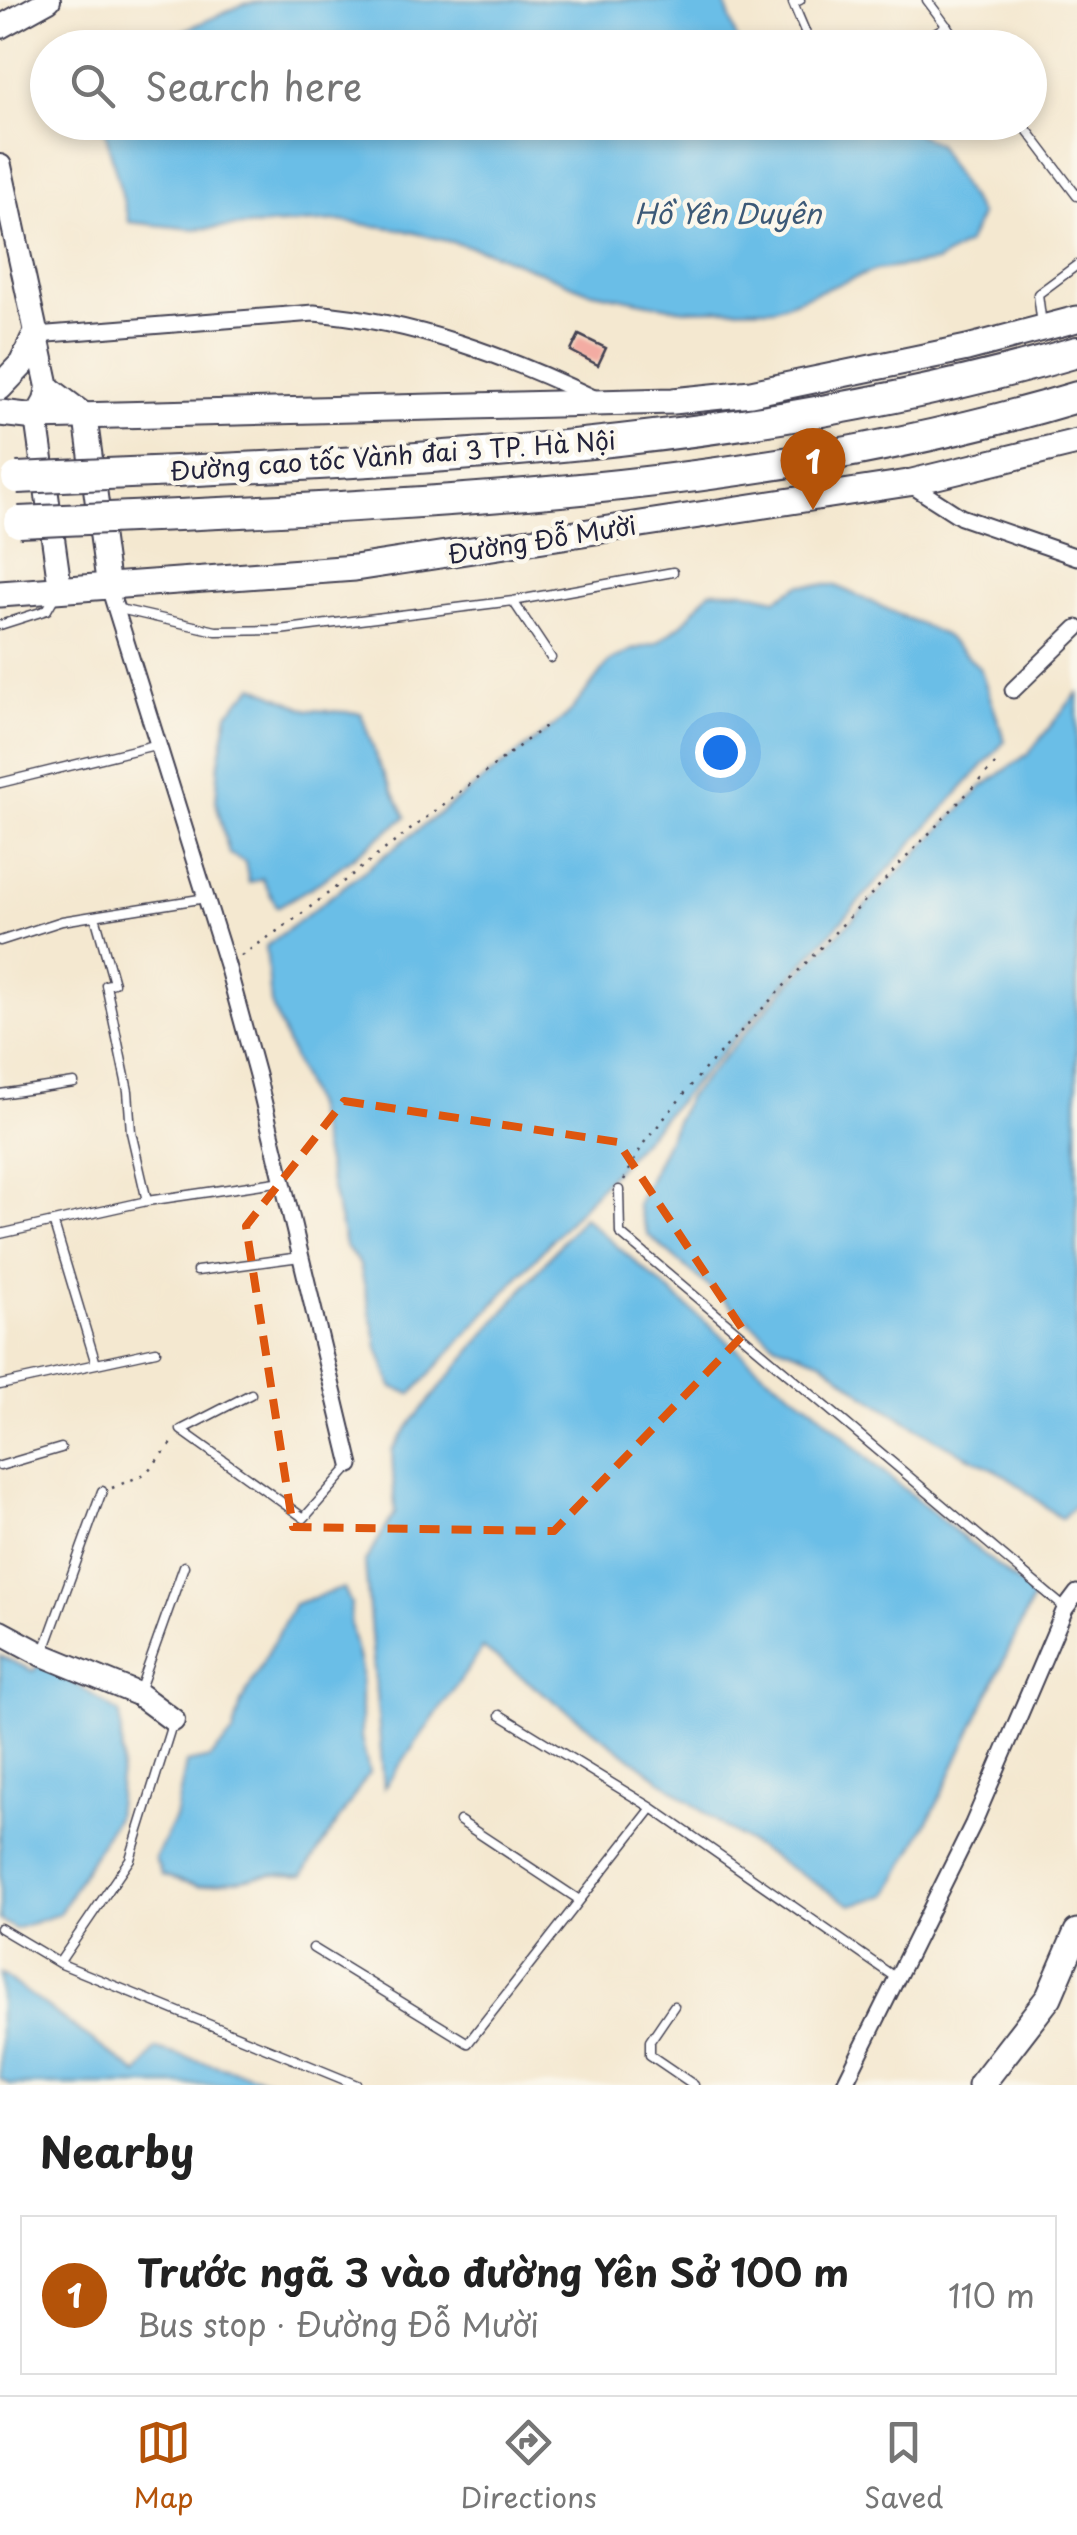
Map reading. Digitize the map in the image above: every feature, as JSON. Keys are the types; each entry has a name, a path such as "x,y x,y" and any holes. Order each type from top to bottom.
{"highway":[{"name":"Đường cao tốc Vành đai 3 TP. Hà Nội","path":"8,478 362,463 578,446 852,406 1077,352"},
{"name":"Đường cao tốc Vành đai 3 TP. Hà Nội","path":"9,522 365,506 582,489 856,449 1077,397"}],"main road":[{"path":"0,28 48,0"},
{"path":"1,175 48,387 36,416 60,588"},
{"path":"0,413 36,416 604,403 751,393 1043,330 1077,319"},
{"path":"0,387 22,364 36,335"},
{"path":"48,387 84,415 112,596"},
{"name":"Đường Đỗ Mười","path":"0,594 60,588 112,596 355,568 908,483 1077,442"},
{"path":"0,1632 43,1655 138,1694 174,1720"},
{"path":"980,2085 1049,1997 1077,1932"}],"street":[{"path":"36,335 314,313 358,316 430,332 547,376 604,403"},
{"path":"908,483 961,517 1077,556"},
{"path":"112,596 227,965 351,1465"},
{"path":"1013,690 1077,628"},
{"path":"844,2085 973,1824 1065,1608 1077,1593"}],"lane":[{"path":"800,0 793,4 804,30"},
{"path":"927,0 949,30"},
{"path":"939,30 946,26"},
{"path":"1035,140 1077,196"},
{"path":"1043,330 1038,294 1077,265"},
{"path":"112,596 216,630 279,630 513,601 673,572"},
{"path":"0,626 48,610 60,588"},
{"path":"513,601 551,658"},
{"path":"0,783 158,744"},
{"path":"0,941 62,922 208,898"},
{"path":"96,916 114,982 106,985 147,1201"},
{"path":"0,1094 74,1083"},
{"path":"0,1234 147,1201 283,1181"},
{"path":"619,1190 620,1233 1065,1608"},
{"path":"54,1224 96,1364"},
{"path":"198,1271 300,1258"},
{"path":"0,1385 156,1350"},
{"path":"251,1394 181,1430 226,1466 304,1518 351,1465"},
{"path":"0,1466 60,1448"},
{"path":"43,1655 102,1491"},
{"path":"138,1694 184,1566"},
{"path":"500,1715 652,1808 898,1979"},
{"path":"59,1962 130,1860 174,1720"},
{"path":"313,1948 468,2043 652,1808"},
{"path":"460,1821 578,1899"},
{"path":"0,1928 59,1962 357,2085"},
{"path":"674,2006 650,2041 650,2056 694,2085"}],"path":[{"path":"227,965 296,918 549,723"},
{"path":"619,1190 643,1144 703,1071 999,760"},
{"path":"102,1491 145,1474 170,1449 181,1430"}],"highlighted area":[{"path":"344,1101 618,1142 745,1333 554,1531 293,1527 246,1226"}],"water":[{"path":"275,0 724,0 734,30 186,30 244,4"},
{"name":"Hồ Yên Duyên","path":"107,140 929,140 937,144 980,215 968,243 936,262 876,270 775,308 684,310 588,291 487,251 399,229 338,221 193,229 129,222"},
{"path":"800,585 834,585 944,635 980,668 1005,741 412,1394 392,1387 378,1348 360,1265 345,1245 313,1106 271,1004 266,946 567,716 609,662 657,643 683,623 710,591 742,591 776,599"},
{"path":"254,686 308,710 361,713 379,765 406,817 320,882 277,907 262,878 249,883 245,862 229,854 216,802 228,713"},
{"path":"1077,693 1077,1503 1061,1519 1007,1476 940,1442 863,1394 821,1360 776,1344 648,1235 637,1205 687,1098 794,979 982,787 1029,753"},
{"path":"583,1217 1034,1596 937,1804 888,1895 851,1905 725,1828 483,1648 384,1788 365,1562 395,1513 392,1450"},
{"path":"344,1588 351,1604 350,1623 361,1669 361,1737 369,1773 303,1875 273,1874 199,1886 162,1875 155,1859 175,1818 186,1763 210,1758 233,1734 241,1703 294,1604"},
{"path":"0,1656 33,1671 40,1664 120,1714 122,1759 116,1817 59,1914 15,1929 0,1920"},
{"path":"0,1973 138,2074 156,2049 287,2085 10,2085 0,2078"}],"building":[{"path":"579,335 606,348 598,365 571,351"}],"place":[{"name":"Trước ngã 3 vào đường Yên Sở 100 m","path":"813,510"}]}
